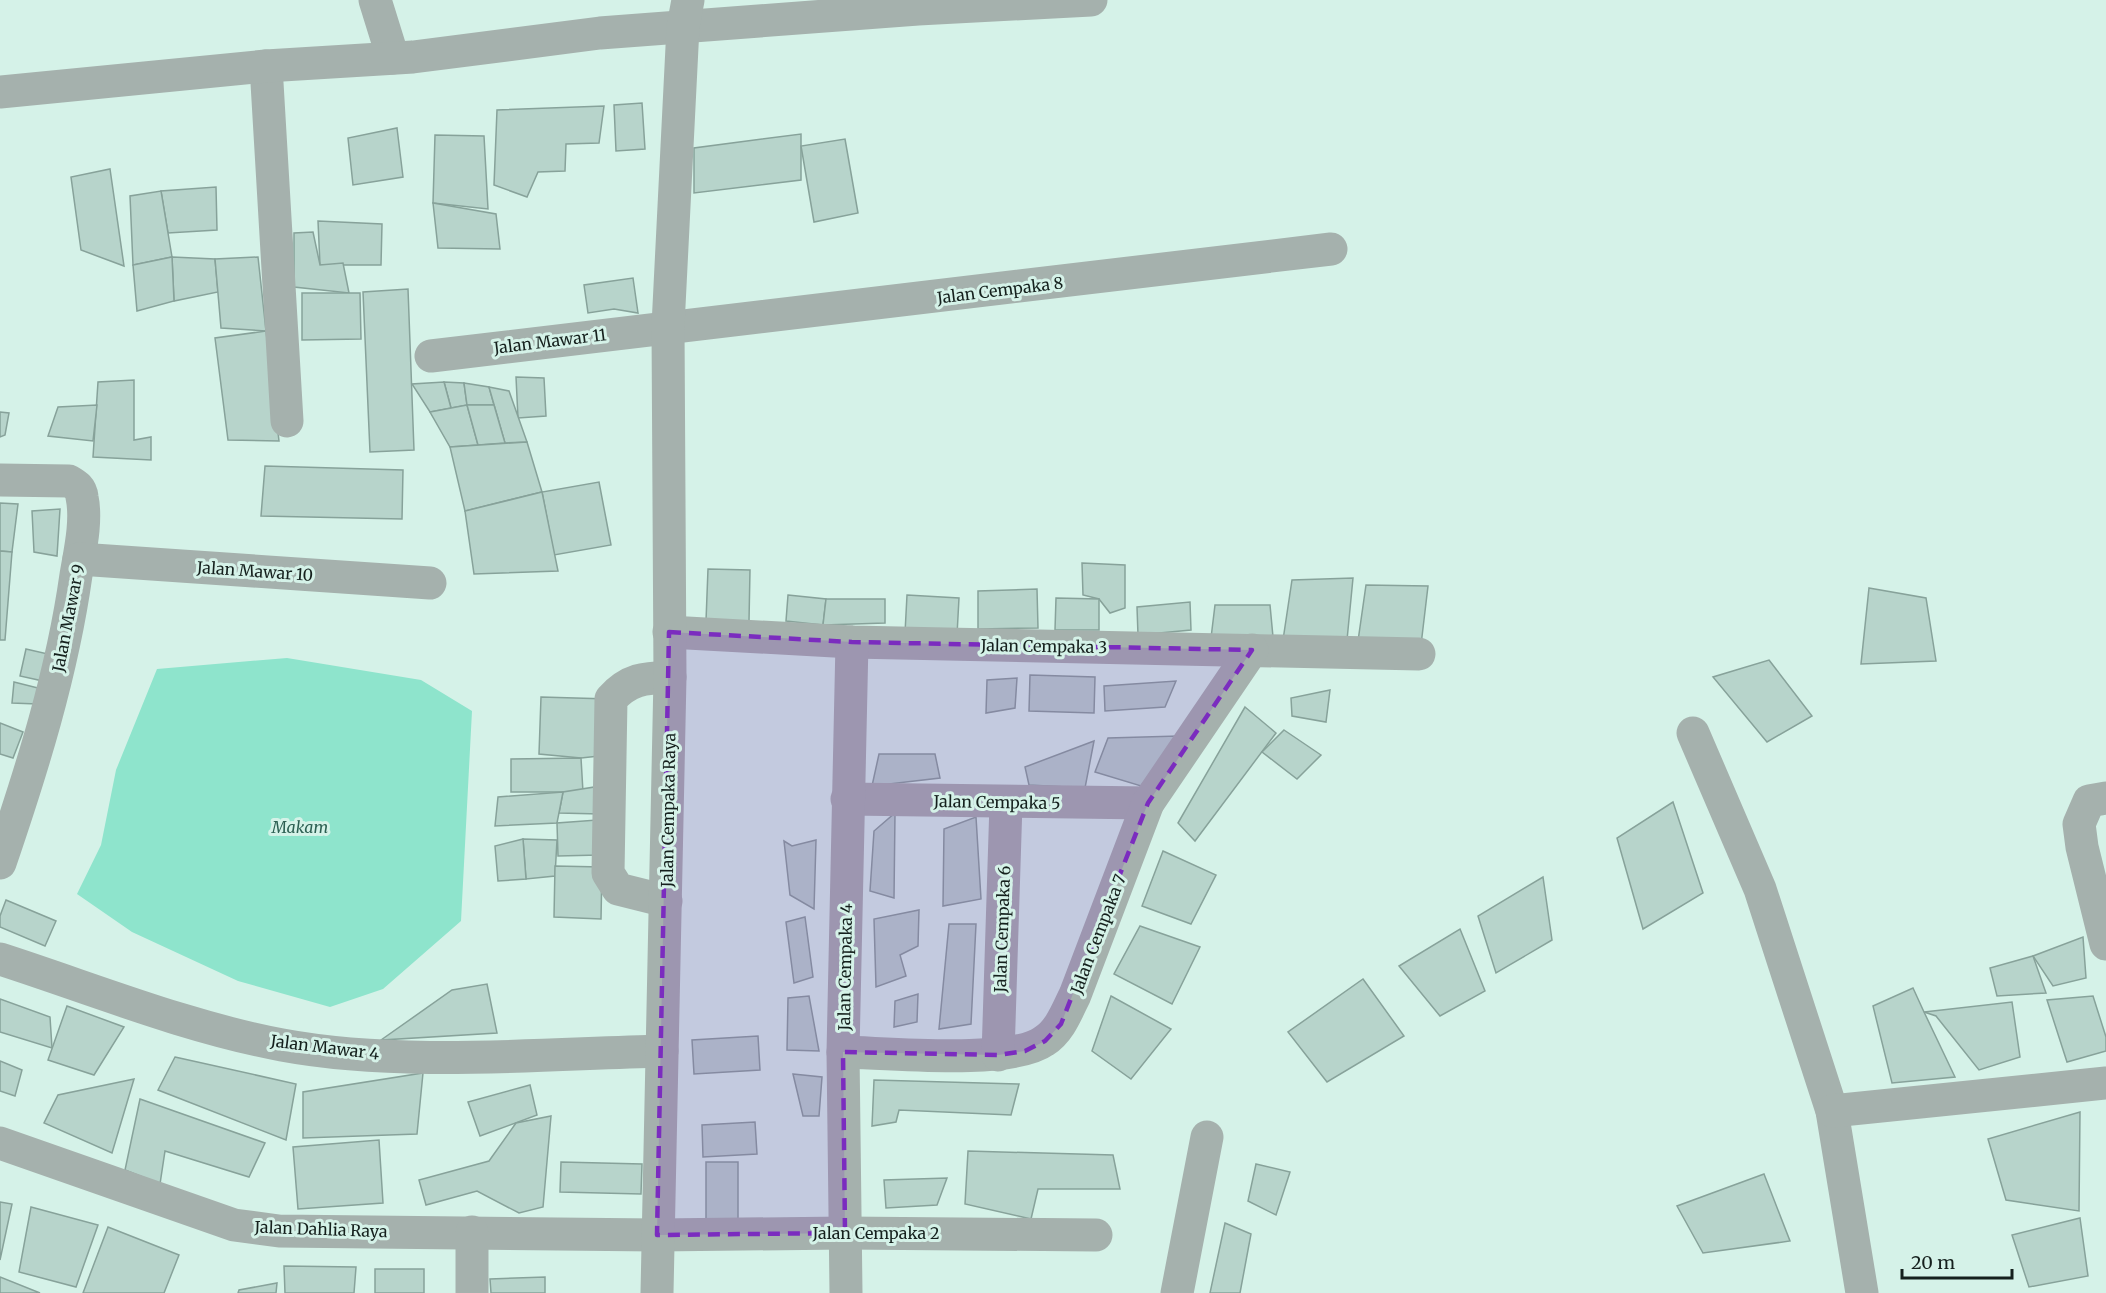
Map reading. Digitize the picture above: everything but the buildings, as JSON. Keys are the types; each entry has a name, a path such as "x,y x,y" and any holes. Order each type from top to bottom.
{"street":[{"path":"375,0 393,58"},
{"path":"0,92 266,66 393,58 600,33 685,13 918,9 1091,0"},
{"name":"Jalan Cempaka Raya","path":"657,1293 670,677 668,327 685,13"},
{"path":"266,66 287,421"},
{"name":"Jalan Cempaka 8","path":"668,327 1332,249"},
{"name":"Jalan Mawar 11","path":"431,356 668,327"},
{"name":"Jalan Mawar 9","path":"0,480 69,481 78,486 82,497 79,559 62,656 44,726 7,821 0,863"},
{"name":"Jalan Mawar 10","path":"79,559 430,583"},
{"name":"Jalan Cempaka 3","path":"669,632 852,642 1419,654"},
{"name":"Jalan Cempaka 4","path":"846,1293 843,1052 852,642"},
{"name":"Jalan Cempaka 7","path":"843,1052 998,1055 1025,1051 1045,1041 1060,1024 1075,996 1148,803 1252,650"},
{"path":"666,901 618,889 608,873 611,699 627,683 639,678 670,677"},
{"path":"1693,733 1760,889 1832,1111 1862,1293"},
{"path":"2106,798 2089,801 2079,824 2082,847 2106,944"},
{"name":"Jalan Cempaka 5","path":"847,799 1006,803 1148,803"},
{"name":"Jalan Cempaka 6","path":"998,1055 1006,803"},
{"name":"Jalan Mawar 4","path":"0,959 224,1031 283,1045 335,1052 422,1056 662,1051"},
{"path":"1832,1111 2106,1083"},
{"path":"1177,1293 1207,1137"},
{"name":"Jalan Dahlia Raya","path":"0,1143 234,1225 279,1231 657,1236"},
{"path":"472,1232 472,1293"},
{"name":"Jalan Cempaka 2","path":"657,1236 846,1233 1096,1235"}],"highlighted area":[{"path":"669,632 852,642 1252,650 1148,803 1061,1024 1045,1041 1025,1051 998,1055 843,1052 845,1233 657,1235"}],"green space":[{"name":"Makam","path":"287,658 421,680 472,711 461,921 383,989 330,1007 238,981 132,932 77,894 101,845 116,770 157,669"}]}
